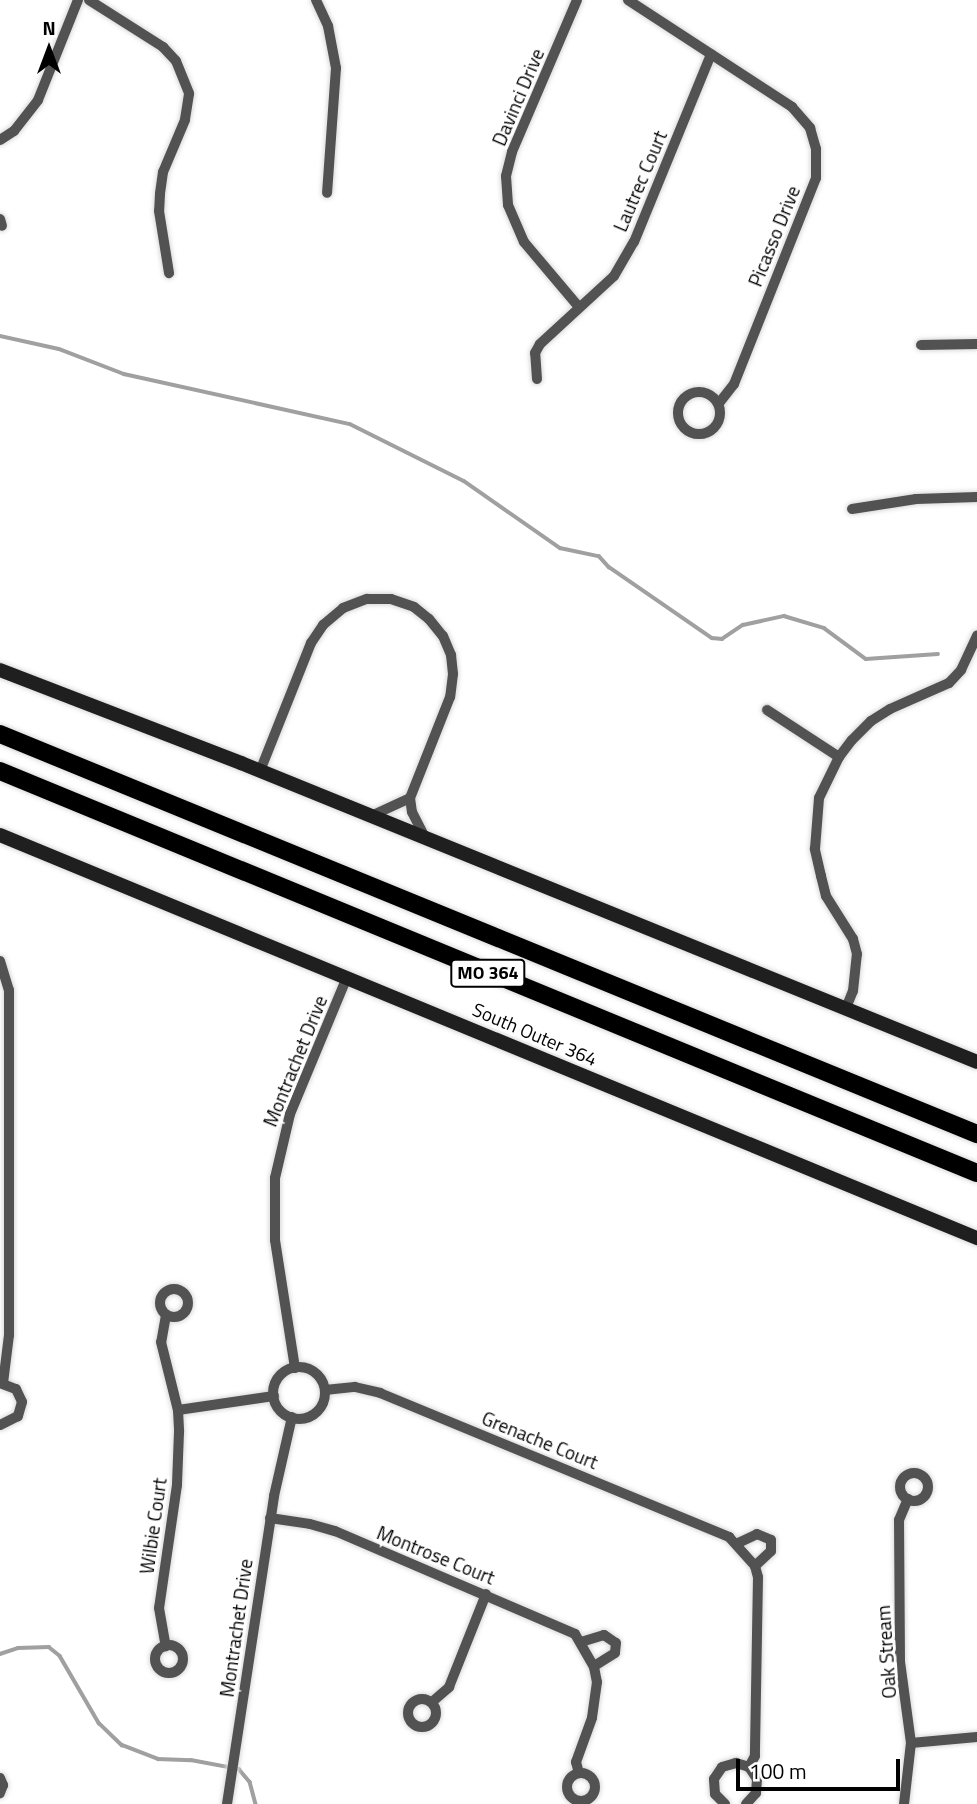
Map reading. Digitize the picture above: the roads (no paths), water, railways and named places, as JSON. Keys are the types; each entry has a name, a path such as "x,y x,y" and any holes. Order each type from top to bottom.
{"highway":[{"name":"MO 364","path":"0,734 977,1134"},
{"name":"MO 364","path":"0,771 977,1173"}],"main road":[{"path":"0,670 260,771 977,1062"},
{"name":"South Outer 364","path":"0,835 977,1238"}],"street":[{"path":"0,140 14,131 38,100 78,0"},
{"path":"89,0 163,47 176,61 189,94 185,121 163,172 160,194 159,211 169,273"},
{"path":"316,0 328,26 336,68 327,193"},
{"name":"Davinci Drive","path":"577,0 512,152 506,176 508,205 524,242 579,307"},
{"name":"Picasso Drive","path":"628,0 792,107 810,128 816,149 816,178 734,384 719,403 720,418 707,433 688,430 679,420 682,400 694,392 708,393 719,403"},
{"name":"Lautrec Court","path":"579,307 614,276 634,242 711,54"},
{"path":"537,379 536,353 540,344 579,307"},
{"path":"921,345 977,344"},
{"path":"852,509 916,499 977,497"},
{"path":"260,771 311,643 323,625 343,608 367,599 391,599 414,607 429,619 443,636 451,655 453,674 450,697 410,798 412,812 425,838"},
{"path":"846,1007 853,991 857,954 853,939 826,896 815,849 819,798 839,757 880,715 949,683 961,670 977,635"},
{"path":"767,710 839,757"},
{"path":"371,816 410,798"},
{"path":"0,961 9,990 4,1150 4,1291 8,1359 2,1383 16,1389 22,1402 18,1416 0,1425"},
{"name":"Montrachet Drive","path":"295,1367 275,1240 276,1167 290,1114 347,977"},
{"name":"Wilbie Court","path":"166,1315 161,1342 178,1410 177,1485 159,1608 166,1646"},
{"path":"295,1367 315,1372 325,1390 323,1403 305,1418 292,1417 281,1410 274,1396 280,1376 295,1367"},
{"name":"Grenache Court","path":"325,1390 355,1387 380,1393 722,1532 755,1566"},
{"path":"178,1410 274,1396"},
{"name":"Montrachet Drive","path":"228,1804 270,1518 292,1417"},
{"name":"Oak Stream","path":"904,1804 911,1743 899,1632 899,1520 908,1499"},
{"name":"Montrose Court","path":"270,1518 335,1531 575,1634 594,1666 597,1682 592,1718 576,1762 579,1773"},
{"path":"736,1544 757,1534 771,1540 771,1551 755,1566 758,1577 755,1756 749,1767"},
{"path":"432,1702 449,1687 485,1594"},
{"path":"581,1643 604,1635 616,1643 615,1653 594,1666"},
{"path":"911,1743 977,1737"},
{"path":"725,1804 719,1800 714,1787 717,1773 736,1763 749,1767 758,1786 752,1799 746,1804"},
{"path":"0,1777 3,1785 0,1793"}],"waterway":[{"path":"0,336 59,349 124,374 350,424 464,481 560,548 599,556 609,567 712,638 722,639 743,625 784,616 824,628 866,659 938,654"},
{"path":"0,1654 18,1648 49,1647 60,1656 99,1723 122,1745 158,1759 191,1760 239,1769 250,1782 256,1804"}]}
